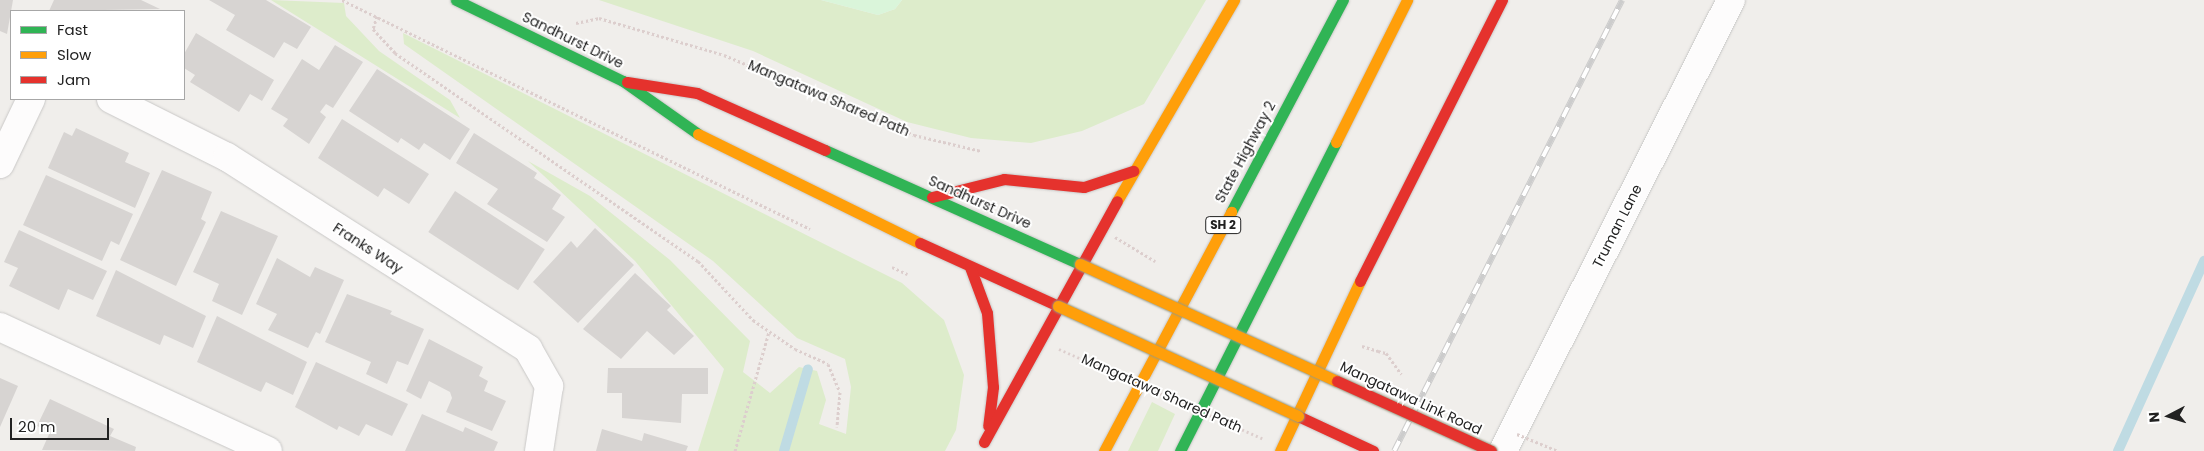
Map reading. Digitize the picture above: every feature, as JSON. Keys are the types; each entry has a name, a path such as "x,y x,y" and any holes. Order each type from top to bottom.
{"main road":[{"name":"Sandhurst Drive","path":"456,0 623,81 683,126 970,267 1298,416"},
{"path":"982,446 1080,264 1234,0"},
{"name":"State Highway 2","path":"1104,451 1343,0"},
{"path":"1180,451 1407,0"},
{"path":"1280,451 1502,0"},
{"name":"Sandhurst Drive","path":"623,81 697,93 1318,372"},
{"path":"932,197 1004,179 1084,187 1133,171"},
{"path":"970,267 987,313 993,386 982,446"},
{"name":"Mangatawa Link Road","path":"1318,372 1492,451"},
{"path":"1298,416 1373,451"}],"street":[{"name":"Truman Lane","path":"1503,451 1731,0"},
{"path":"0,164 31,100"},
{"name":"Franks Way","path":"113,100 227,157 528,349 549,386 539,451"},
{"path":"0,327 268,451"}],"path":[{"path":"342,0 816,232"},
{"path":"376,16 373,30 395,53 698,261 769,332 828,364 840,392 837,427"},
{"name":"Mangatawa Shared Path","path":"599,18 762,68 914,135 991,153"},
{"path":"884,263 917,277"},
{"path":"735,451 769,332"},
{"name":"Mangatawa Shared Path","path":"1059,349 1264,439"}],"green space":[{"path":"271,0 344,3 346,16 379,51 450,100 460,118"},
{"path":"599,0 821,0 878,15 895,9 902,0 1206,0 1144,104 1082,131 1031,143 971,138 907,122 753,51"},
{"path":"821,0 902,0 895,9 878,15"},
{"path":"403,33 902,283 944,320 964,375 956,430 945,451 698,451 724,369 635,261 528,161 590,196 670,260 750,341 743,372 770,393 799,367 817,371 826,400 819,424 846,434 851,387 845,359 797,338 713,261 404,44"},
{"path":"1152,402 1175,414 1158,451 1128,451"}],"building":[{"path":"0,0 13,0 7,34 0,31"},
{"path":"54,0 141,0 160,9 104,10 49,10"},
{"path":"209,0 266,0 311,27 297,49 284,42 274,58 226,30 235,15"},
{"path":"196,33 274,80 262,101 250,94 239,112 190,82 195,75 185,69 185,52"},
{"path":"335,45 363,62 333,108 326,104 320,112 326,117 309,144 283,126 288,119 271,109 302,59 319,70"},
{"path":"377,69 470,129 450,160 424,143 419,150 401,138 398,143 349,111"},
{"path":"342,119 429,174 409,204 384,188 378,197 318,158"},
{"path":"76,128 129,153 125,162 150,173 135,208 48,168 64,132 72,136"},
{"path":"474,133 537,173 534,178 561,195 552,209 565,217 547,242 487,204 498,189 456,163"},
{"path":"162,170 212,192 201,219 206,222 176,286 120,260"},
{"path":"46,175 133,214 119,245 111,241 102,261 23,225"},
{"path":"455,191 545,249 518,290 428,232"},
{"path":"221,211 278,236 242,315 212,301 219,284 193,272"},
{"path":"595,228 634,265 578,323 533,282 571,241 577,248"},
{"path":"19,230 107,271 93,300 68,289 59,310 9,286 18,268 4,262"},
{"path":"277,258 310,277 315,267 344,280 320,334 316,332 308,348 268,330 277,314 256,304"},
{"path":"116,270 206,316 193,348 164,335 160,345 96,316"},
{"path":"635,273 671,306 667,310 694,336 674,355 647,331 621,359 583,329"},
{"path":"347,294 392,311 390,314 424,329 408,365 397,361 387,384 366,374 371,362 325,342"},
{"path":"217,316 307,362 293,395 266,382 261,392 197,362"},
{"path":"429,339 483,367 479,376 488,381 484,391 506,401 492,431 446,412 452,398 450,392 429,381 421,399 406,391"},
{"path":"316,362 408,404 392,436 366,424 359,436 339,426 337,430 295,407"},
{"path":"608,368 708,368 708,394 682,394 681,423 622,418 622,393 607,393"},
{"path":"0,378 18,386 0,427"},
{"path":"50,399 114,429 110,436 136,447 135,451 42,450 50,432 37,426"},
{"path":"422,414 463,432 465,427 498,442 494,451 405,451"},
{"path":"602,429 642,441 644,433 688,446 686,451 596,451"}],"waterway":[{"path":"2118,451 2204,261"},
{"path":"784,451 808,369"}],"railway":[{"path":"1394,451 1622,0"}],"traffic: fast":[{"path":"456,0 623,81 698,134"},
{"path":"1231,212 1343,0"},
{"path":"1180,451 1336,142"},
{"path":"825,150 1080,264"}],"traffic: slow":[{"path":"1117,201 1234,0"},
{"path":"1336,142 1407,0"},
{"path":"698,134 920,243"},
{"path":"1104,451 1231,212"},
{"path":"1080,264 1337,381"},
{"path":"1280,451 1360,281"},
{"path":"1058,306 1298,416"}],"traffic: jam":[{"path":"1360,281 1502,0"},
{"path":"627,82 697,93 825,150"},
{"path":"932,197 1004,179 1084,187 1133,171"},
{"path":"984,442 1117,201"},
{"path":"920,243 1058,306"},
{"path":"970,267 987,313 993,387 988,426"},
{"path":"1337,381 1491,451"},
{"path":"1298,416 1373,451"}]}
